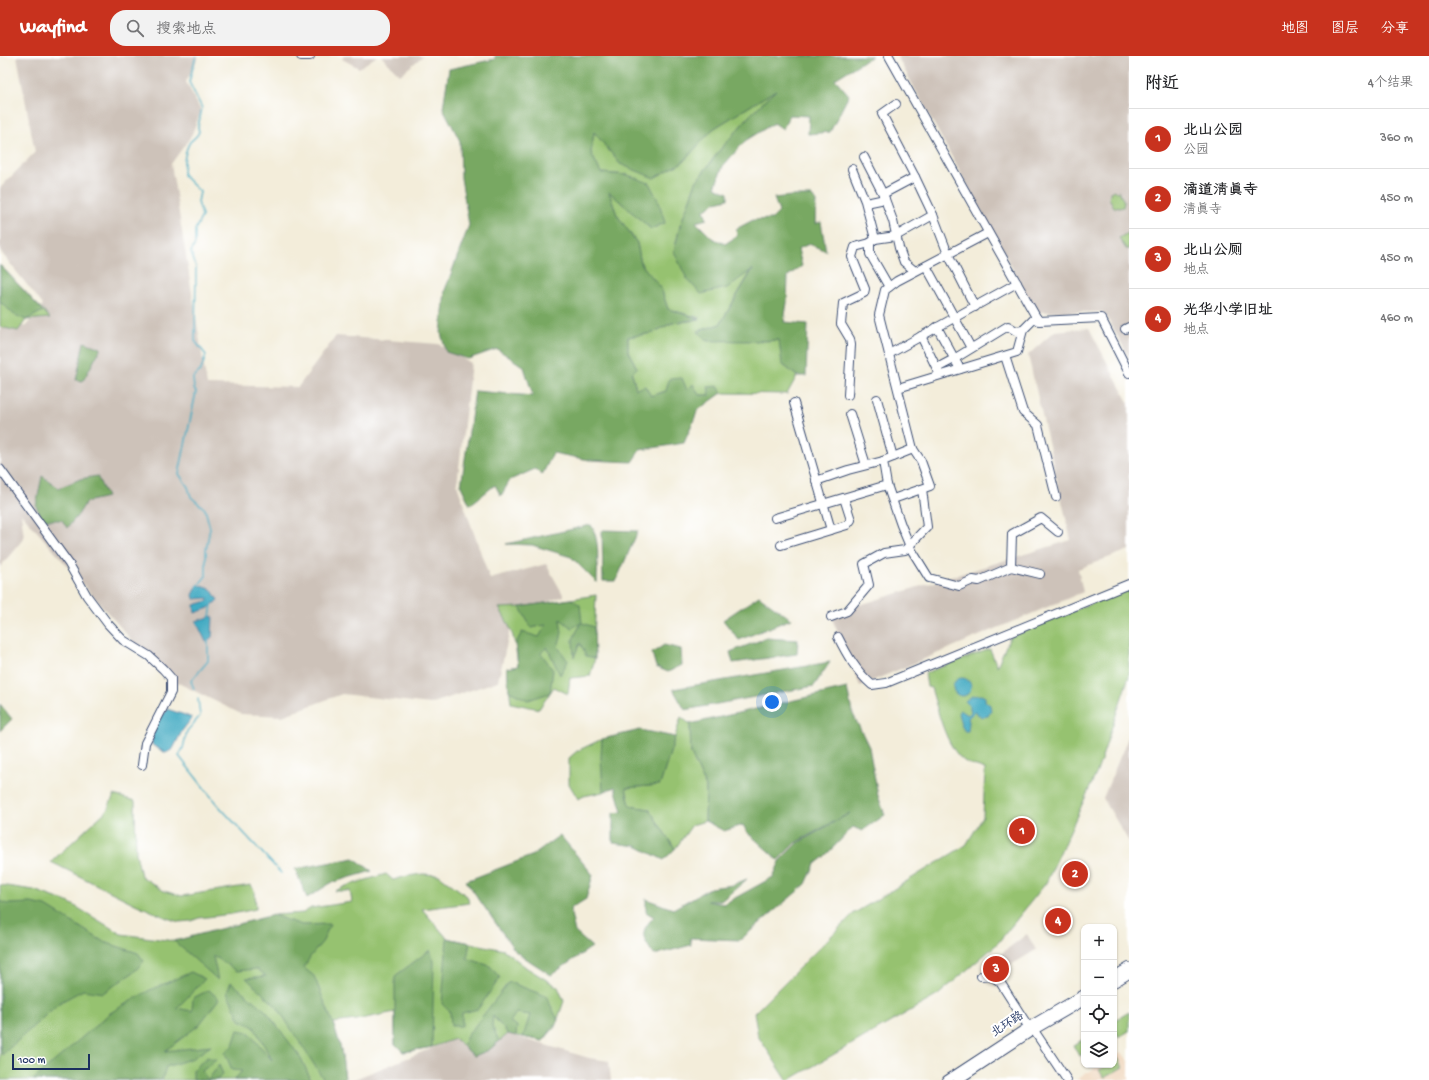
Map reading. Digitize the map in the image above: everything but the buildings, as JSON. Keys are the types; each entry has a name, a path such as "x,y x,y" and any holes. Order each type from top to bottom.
{"street":[{"path":"301,56 310,56"},
{"path":"889,56 1039,321 1101,318 1129,373"},
{"path":"896,104 882,114 934,215 948,254 975,307"},
{"path":"864,157 884,196 893,221 904,262 915,271"},
{"path":"852,168 866,203 872,241 870,254 889,287"},
{"path":"866,203 884,196 915,177"},
{"path":"848,395 851,345 850,339 842,324 843,303 864,293 865,289 852,257 855,247 872,241 896,236 934,215"},
{"path":"893,499 930,486 921,461 913,449 879,315 885,290 915,271 988,233"},
{"path":"926,266 971,348"},
{"path":"889,354 1017,284"},
{"path":"898,388 939,371 954,359 1008,326 1016,331 1022,330 1036,317"},
{"path":"937,327 960,369"},
{"path":"939,371 960,369 1017,352 1022,330"},
{"path":"921,336 939,371"},
{"path":"1004,356 1024,412 1038,425 1056,497"},
{"path":"877,399 893,457"},
{"path":"794,403 831,530"},
{"path":"850,414 866,465"},
{"path":"816,481 883,461 913,449"},
{"path":"883,461 887,485 901,525 910,546 930,578 959,586 973,580 979,581 1011,567 1040,574"},
{"path":"0,469 69,564 87,596 108,624 123,640 149,656 171,678 171,692 145,742 142,765"},
{"path":"775,518 887,485"},
{"path":"832,617 847,611 869,584 864,564 884,553 905,550 927,527 922,489"},
{"path":"781,545 847,525 850,520 844,498"},
{"path":"1011,567 1012,534 1041,518 1058,532"},
{"path":"838,637 848,658 861,675 872,684 886,683 1129,584"},
{"path":"1117,974 1129,967"},
{"path":"1117,981 1129,974"},
{"path":"980,976 993,977 1000,982 1067,1080"},
{"name":"北环路","path":"947,1080 1081,996"},
{"path":"958,1080 1031,1027 1081,1002"}],"shaded area":[{"path":"17,56 199,56 186,82 201,111 191,136 171,164 207,385 298,387 336,336 438,344 471,363 457,485 490,579 546,564 564,596 514,613 498,681 430,704 342,694 282,716 241,714 162,675 21,513 24,538 0,567 0,315 25,327 43,305 0,251 0,188 35,152"},
{"path":"344,56 377,56 359,68 342,59"},
{"path":"381,56 423,56 400,75"},
{"path":"897,56 1129,56 1129,357 1104,312 1036,312"},
{"path":"1089,328 1129,404 1129,550 1078,569 1083,592 860,686 830,614 1071,540 1028,355 1055,331"},
{"path":"1129,735 1129,842 1103,798"},
{"path":"1027,934 1036,950 1004,969 1000,962 991,967 989,963"},
{"path":"508,1034 589,1058 609,1061 611,1080 352,1080 455,1039"},
{"path":"1122,1052 1129,1063 1129,1080 1076,1080 1095,1068 1117,1068 1117,1054"}],"green space":[{"path":"495,56 872,56 835,79 849,95 830,132 808,134 809,116 789,115 783,129 774,123 745,141 723,166 715,187 728,193 728,199 716,202 704,210 707,219 696,222 712,238 725,244 737,236 736,229 753,220 772,219 779,212 774,198 812,196 816,201 815,224 821,222 826,251 809,244 798,249 802,266 788,276 787,303 784,322 808,324 806,376 797,376 782,364 779,340 707,341 698,331 720,324 753,269 727,288 701,294 687,279 674,252 680,226 696,182 719,151 751,114 776,90 713,129 683,162 654,178 620,164 594,132 591,153 601,173 628,175 649,183 659,202 665,223 651,229 609,192 617,215 637,243 641,264 661,288 668,309 700,319 672,323 652,333 628,337 628,351 637,368 632,373 636,389 645,386 651,396 666,391 669,379 682,378 687,390 693,384 699,395 710,395 708,387 718,386 722,393 698,410 684,443 640,450 632,462 589,460 553,453 542,475 535,469 510,480 501,496 495,485 470,505 461,486 475,391 533,396 524,367 497,349 468,359 446,352 441,333 445,290 469,225 461,178 460,141 443,108 449,69 495,59"},
{"path":"779,88 751,114 719,151 696,182 680,226 674,252 753,268 720,324 698,332 749,340 780,340 782,364 797,376 787,394 722,393 717,386 711,395 699,395 687,390 666,391 650,396 636,389 632,373 637,368 628,351 628,337 652,333 672,323 700,318 668,309 661,288 641,264 637,243 617,215 608,191 651,229 665,223 628,175 601,173 591,153 594,131 620,164 683,162 713,129"},
{"path":"1114,190 1116,192 1119,191 1124,202 1123,207 1114,207 1109,198 1110,192"},
{"path":"1129,232 1129,249 1126,249 1119,238"},
{"path":"0,265 50,318 26,320 18,331 0,327"},
{"path":"0,265 43,311 26,320 13,314 0,303"},
{"path":"84,342 101,348 83,381 76,380"},
{"path":"42,476 59,488 80,479 97,476 107,497 86,502 78,515 67,528 62,520 43,520 36,506"},
{"path":"591,525 597,546 597,583 571,557 532,545 506,544"},
{"path":"602,530 638,531 616,581 603,581"},
{"path":"1129,588 1129,676 1097,772 1046,883 997,944 938,995 787,1080 758,1036 754,1013 853,914 966,845 983,817 985,769 964,761 952,746 943,727 931,688 927,687 925,673 990,649 997,666 1010,637"},
{"path":"596,595 594,642 595,658 590,676 570,678 568,694 554,687 539,709 511,703 507,668 518,666 517,657 510,629 499,608 520,607"},
{"path":"759,596 791,619 739,640 723,620"},
{"path":"571,599 580,605 582,623 594,627 595,658 586,656 580,643 574,657 573,639 581,623 572,628 560,619 562,633 558,647 568,661 560,675 547,647 541,653 553,670 550,693 528,700 509,691 507,668 518,666 516,643 522,632 539,637 546,625 531,628 520,607"},
{"path":"766,638 798,640 797,654 733,663 730,652"},
{"path":"664,645 681,649 682,665 668,672 656,667 652,653"},
{"path":"830,662 814,686 685,710 673,689"},
{"path":"847,688 852,712 869,747 878,796 885,815 862,831 853,827 824,857 815,864 806,884 740,940 690,938 691,945 654,955 644,936 646,927 654,917 646,912 646,899 673,909 710,888 732,885 747,879 721,901 707,901 724,904 773,877 781,859 796,844 850,813 795,843 778,860 747,832 743,825 724,831 705,821 706,787 691,754 690,724"},
{"path":"0,704 12,719 0,731"},
{"path":"681,717 690,724 691,754 706,787 705,821 692,825 675,849 649,809 630,806 626,788 660,785"},
{"path":"640,730 675,737 660,785 626,788 630,806 649,809 675,849 664,860 636,846 613,843 613,813 622,812 615,787 603,792 601,757 602,739"},
{"path":"602,739 603,792 584,796 578,799 569,784 569,758 577,751"},
{"path":"114,795 135,801 136,853 141,876 164,891 182,896 251,885 255,892 256,909 179,922 135,904 51,862 107,810"},
{"path":"560,835 593,875 586,899 570,909 575,932 592,947 551,975 516,952 466,881 531,856"},
{"path":"354,858 372,871 331,883 307,898 295,869"},
{"path":"386,874 393,880 423,874 439,875 467,896 470,903 422,909 447,938 504,950 527,968 558,987 564,1001 555,1027 543,1041 508,1034 489,1050 474,1056 455,1039 432,1047 403,1052 395,1044 395,1012 333,1023 341,1049 345,1080 0,1080 0,885 34,890 70,903 121,934 197,944 273,915 303,913 311,908 352,902 350,891 335,891 346,886"},
{"path":"0,901 8,904 31,903 46,906 104,942 138,953 144,961 134,972 103,993 83,990 59,1003 2,1055 0,1044"},
{"path":"273,915 302,925 330,924 323,941 310,957 304,968 314,976 333,1023 341,1049 345,1078 337,1080 324,1080 277,1007 246,978 266,976 257,969 237,971 213,956 218,980 174,941"},
{"path":"447,938 470,943 467,958 490,966 500,978 478,1009 462,1013 462,1026 451,1026 450,1012 442,1004"},
{"path":"430,950 434,961 432,1047 403,1052 395,1044 395,976"},
{"path":"191,972 205,979 177,1008 192,1011 193,998 209,990 219,999 199,1025 165,1051 211,1046 193,1058 166,1067 162,1080 33,1080 110,1013 148,991"},
{"path":"231,982 266,1011 301,1058 311,1080 234,1080 242,1071 232,1070 225,1053 233,1045 238,1030 248,1032 272,1060 254,1027 240,1020 227,992"},
{"path":"509,982 546,996 558,1020 543,1041 523,1037 530,1015 516,1013 510,1022 517,1026 516,1036 508,1034 493,1016 492,1026 499,1041 489,1050 474,1056 463,1046 467,1036"},
{"path":"1129,1012 1129,1031 1119,1037 1117,1033 1117,1019"},
{"path":"1081,1041 1081,1055 1079,1056 1073,1045"},
{"path":"207,1057 216,1060 202,1071 208,1080 193,1080 193,1070"},
{"path":"1118,1058 1123,1067 1104,1078 1099,1070 1102,1068 1117,1068"},
{"path":"219,1065 223,1074 217,1080 208,1080"}],"water":[{"path":"198,585 211,589 218,600 209,608 195,613 194,605 208,601 208,598 194,599 193,595"},
{"path":"213,616 212,637 206,642 196,621"},
{"path":"958,678 966,678 971,683 969,694 966,696 958,696 953,691 953,683"},
{"path":"981,695 985,697 985,701 990,705 991,711 988,716 982,717 974,712 968,718 968,731 965,731 961,725 958,713 960,710 968,715 971,712 965,701 972,696"},
{"path":"167,709 192,718 182,731 173,749 166,753 152,745 152,736 161,716"}],"waterway":[{"path":"196,56 189,82 202,108 198,127 199,132 190,142 187,149 183,175 200,192 198,202 202,216 195,230 195,244 191,252 196,267 195,341 206,355 201,370 193,378 194,389 196,392 179,474 188,487 191,497 205,509 210,528 206,550 206,576 197,587"},
{"path":"210,617 212,605"},
{"path":"194,689 191,681 208,661 208,639"},
{"path":"198,699 200,716 187,731 183,748 179,756 216,803 281,873"}],"place":[{"name":"北山公园","path":"1022,831"},
{"name":"滴道清真寺","path":"1075,874"},
{"name":"光华小学旧址","path":"1058,921"},
{"name":"北山公厕","path":"996,969"}]}
